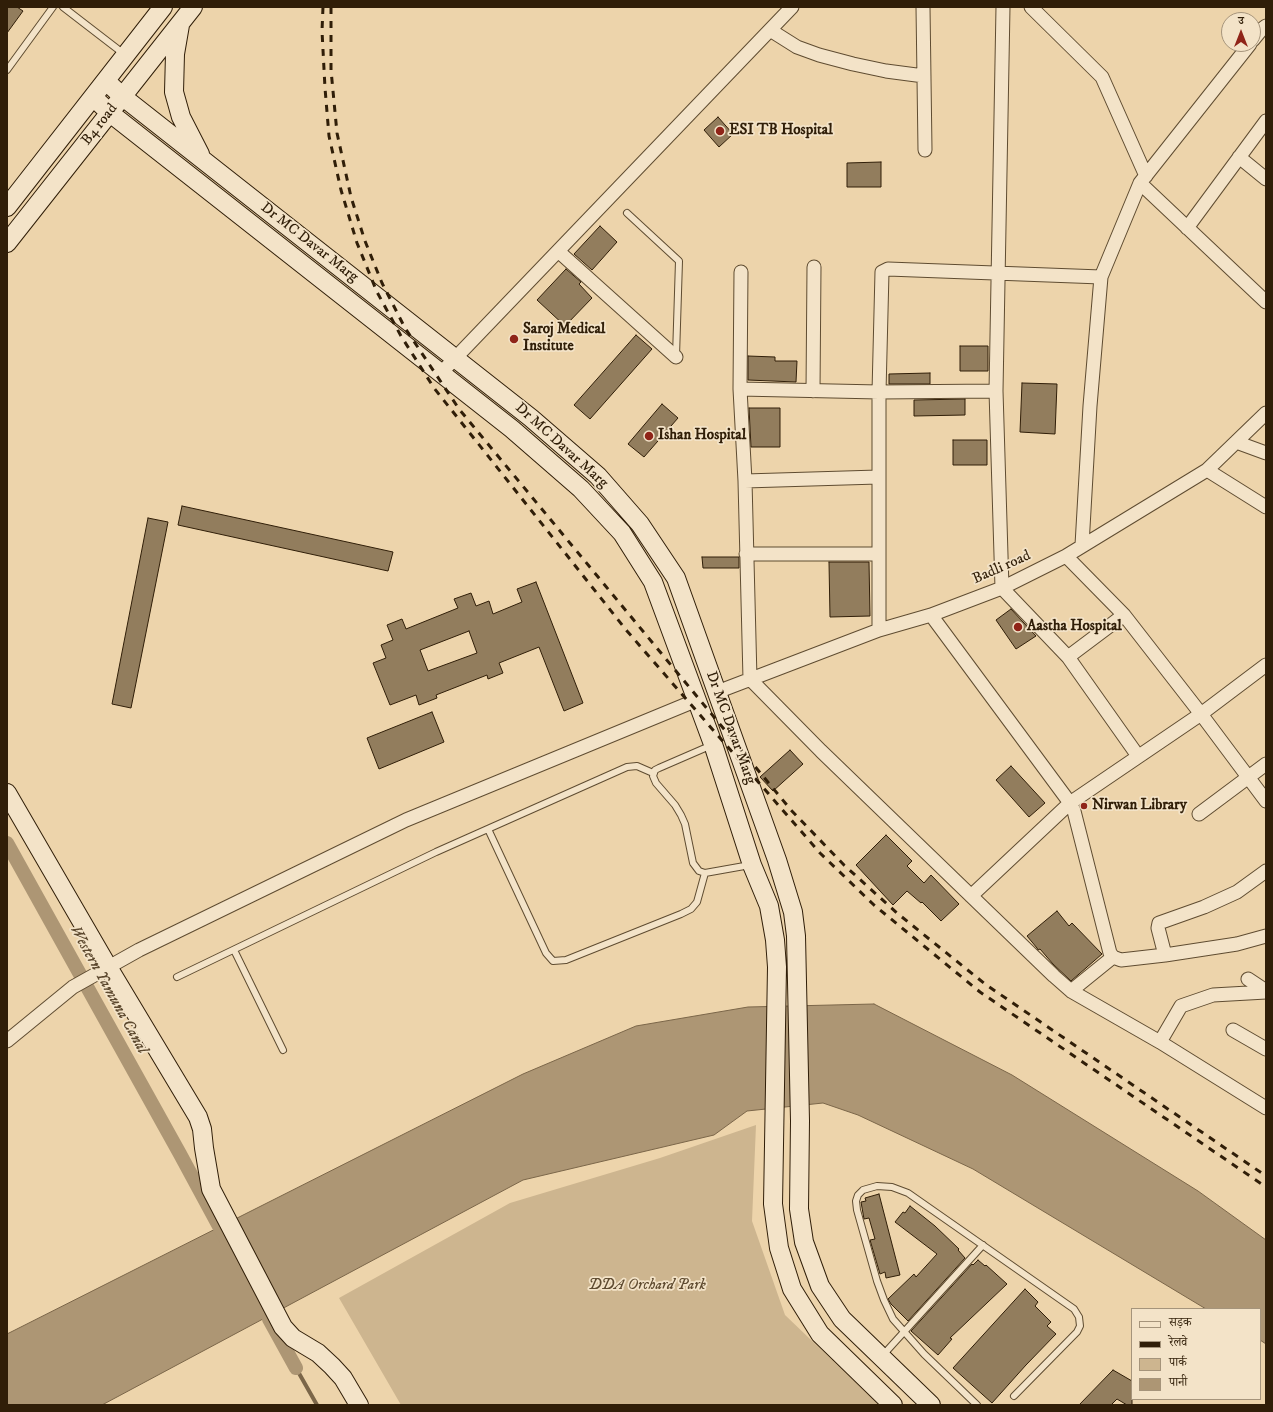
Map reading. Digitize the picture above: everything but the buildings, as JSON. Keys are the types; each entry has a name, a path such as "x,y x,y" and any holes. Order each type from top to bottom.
{"street":[{"name":"B4 road","path":"7,206 163,7"},
{"name":"B4 road","path":"7,243 193,7"},
{"path":"441,372 792,7"},
{"path":"922,7 925,150"},
{"path":"1003,7 996,392 1002,588 1068,657 1138,756"},
{"path":"1031,7 1102,77 1143,179 1187,228 1266,302"},
{"path":"181,22 175,54 174,92 181,117 203,159"},
{"path":"770,30 797,47 819,55 873,68 924,76"},
{"path":"1082,545 1090,406 1101,277 1143,179 1244,52"},
{"name":"Dr MC Davar Marg","path":"106,81 123,97 531,418 598,476 640,524 676,578 780,870 793,912 796,936 800,1121 799,1209 804,1242 820,1286 838,1314 932,1405"},
{"path":"93,97 110,113 512,429 581,489 622,533 654,582 713,744 754,871 769,906 775,940 777,967 773,1204 779,1248 792,1289 820,1334 893,1405"},
{"path":"1187,228 1266,121"},
{"path":"1239,158 1266,179"},
{"path":"558,250 676,357"},
{"path":"813,391 814,267"},
{"path":"879,630 878,477 882,272 888,269 1101,277"},
{"path":"741,272 740,389 745,481 750,679 821,751 1054,976 1071,990 1160,1042 1266,1108"},
{"path":"740,389 879,392 996,392"},
{"name":"Badli road","path":"717,692 879,630 930,615 1002,588 1066,556 1207,470 1266,413"},
{"path":"1236,442 1266,453"},
{"path":"1207,470 1266,507"},
{"path":"745,481 878,477"},
{"path":"746,554 878,554"},
{"path":"1066,556 1124,615 1266,801"},
{"path":"930,615 1070,804 1077,820 1110,953 1113,957 1121,960 1165,955 1236,944 1266,936"},
{"path":"1068,657 1124,615"},
{"path":"971,896 1070,804 1201,714 1266,665"},
{"path":"7,1041 73,987 139,950 406,820 697,700"},
{"path":"1199,814 1266,764"},
{"path":"7,793 198,1117 202,1130 211,1189 283,1327 293,1338 318,1353 332,1366 343,1378 359,1405"},
{"path":"754,871 780,870"},
{"path":"1165,955 1158,928 1159,923 1204,907 1237,892 1266,870"},
{"path":"1071,990 1113,957"},
{"path":"1248,979 1266,991"},
{"path":"1160,1042 1181,1006 1213,995 1266,991"},
{"path":"1233,1030 1266,1049"}],"lane":[{"path":"7,70 53,7"},
{"path":"63,7 126,55"},
{"path":"627,213 679,261 676,357"},
{"path":"653,773 659,768 713,744"},
{"path":"177,977 436,852 627,767 637,766 653,773"},
{"path":"653,773 656,782 675,805 685,824 694,867 705,873 754,871"},
{"path":"488,829 546,954 553,961 573,958 691,909 697,902 705,873"},
{"path":"234,950 282,1050"},
{"path":"977,1405 924,1354 893,1319 877,1281 857,1210 856,1201 858,1195 863,1190 877,1186 892,1187 908,1193 1074,1309 1079,1317 1080,1326 1077,1332 1014,1396"},
{"path":"882,1357 983,1246"}],"green space":[{"name":"DDA Orchard Park","path":"756,1125 752,1221 785,1315 879,1405 401,1405 339,1298 510,1203 660,1158"}],"water":[{"path":"874,1004 1012,1075 1198,1191 1266,1240 1266,1344 1261,1341 1261,1308 1204,1308 973,1169 858,1115 823,1103 747,1111 714,1135 523,1180 102,1405 7,1405 7,1334 523,1074 636,1026 748,1007"}],"waterway":[{"name":"Western Yamuna Canal","path":"7,843 228,1243"},
{"path":"269,1319 296,1368"},
{"name":"Western Yamuna Canal","path":"296,1368 317,1405"}],"railway":[{"path":"323,7 322,31 329,136 341,190 357,243 377,292 401,336 434,388 627,631 820,853 874,905 980,992 1266,1187"},
{"path":"331,7 331,70 337,133 351,197 365,241 382,283 405,328 459,409 791,810 844,865 897,913 985,984 1266,1176"}],"place":[{"name":"ESI TB Hospital","path":"720,131"},
{"name":"Saroj Medical Institute","path":"514,339"},
{"name":"Ishan Hospital","path":"649,436"},
{"name":"Aastha Hospital","path":"1018,627"},
{"name":"Nirwan Library","path":"1084,806"}]}
